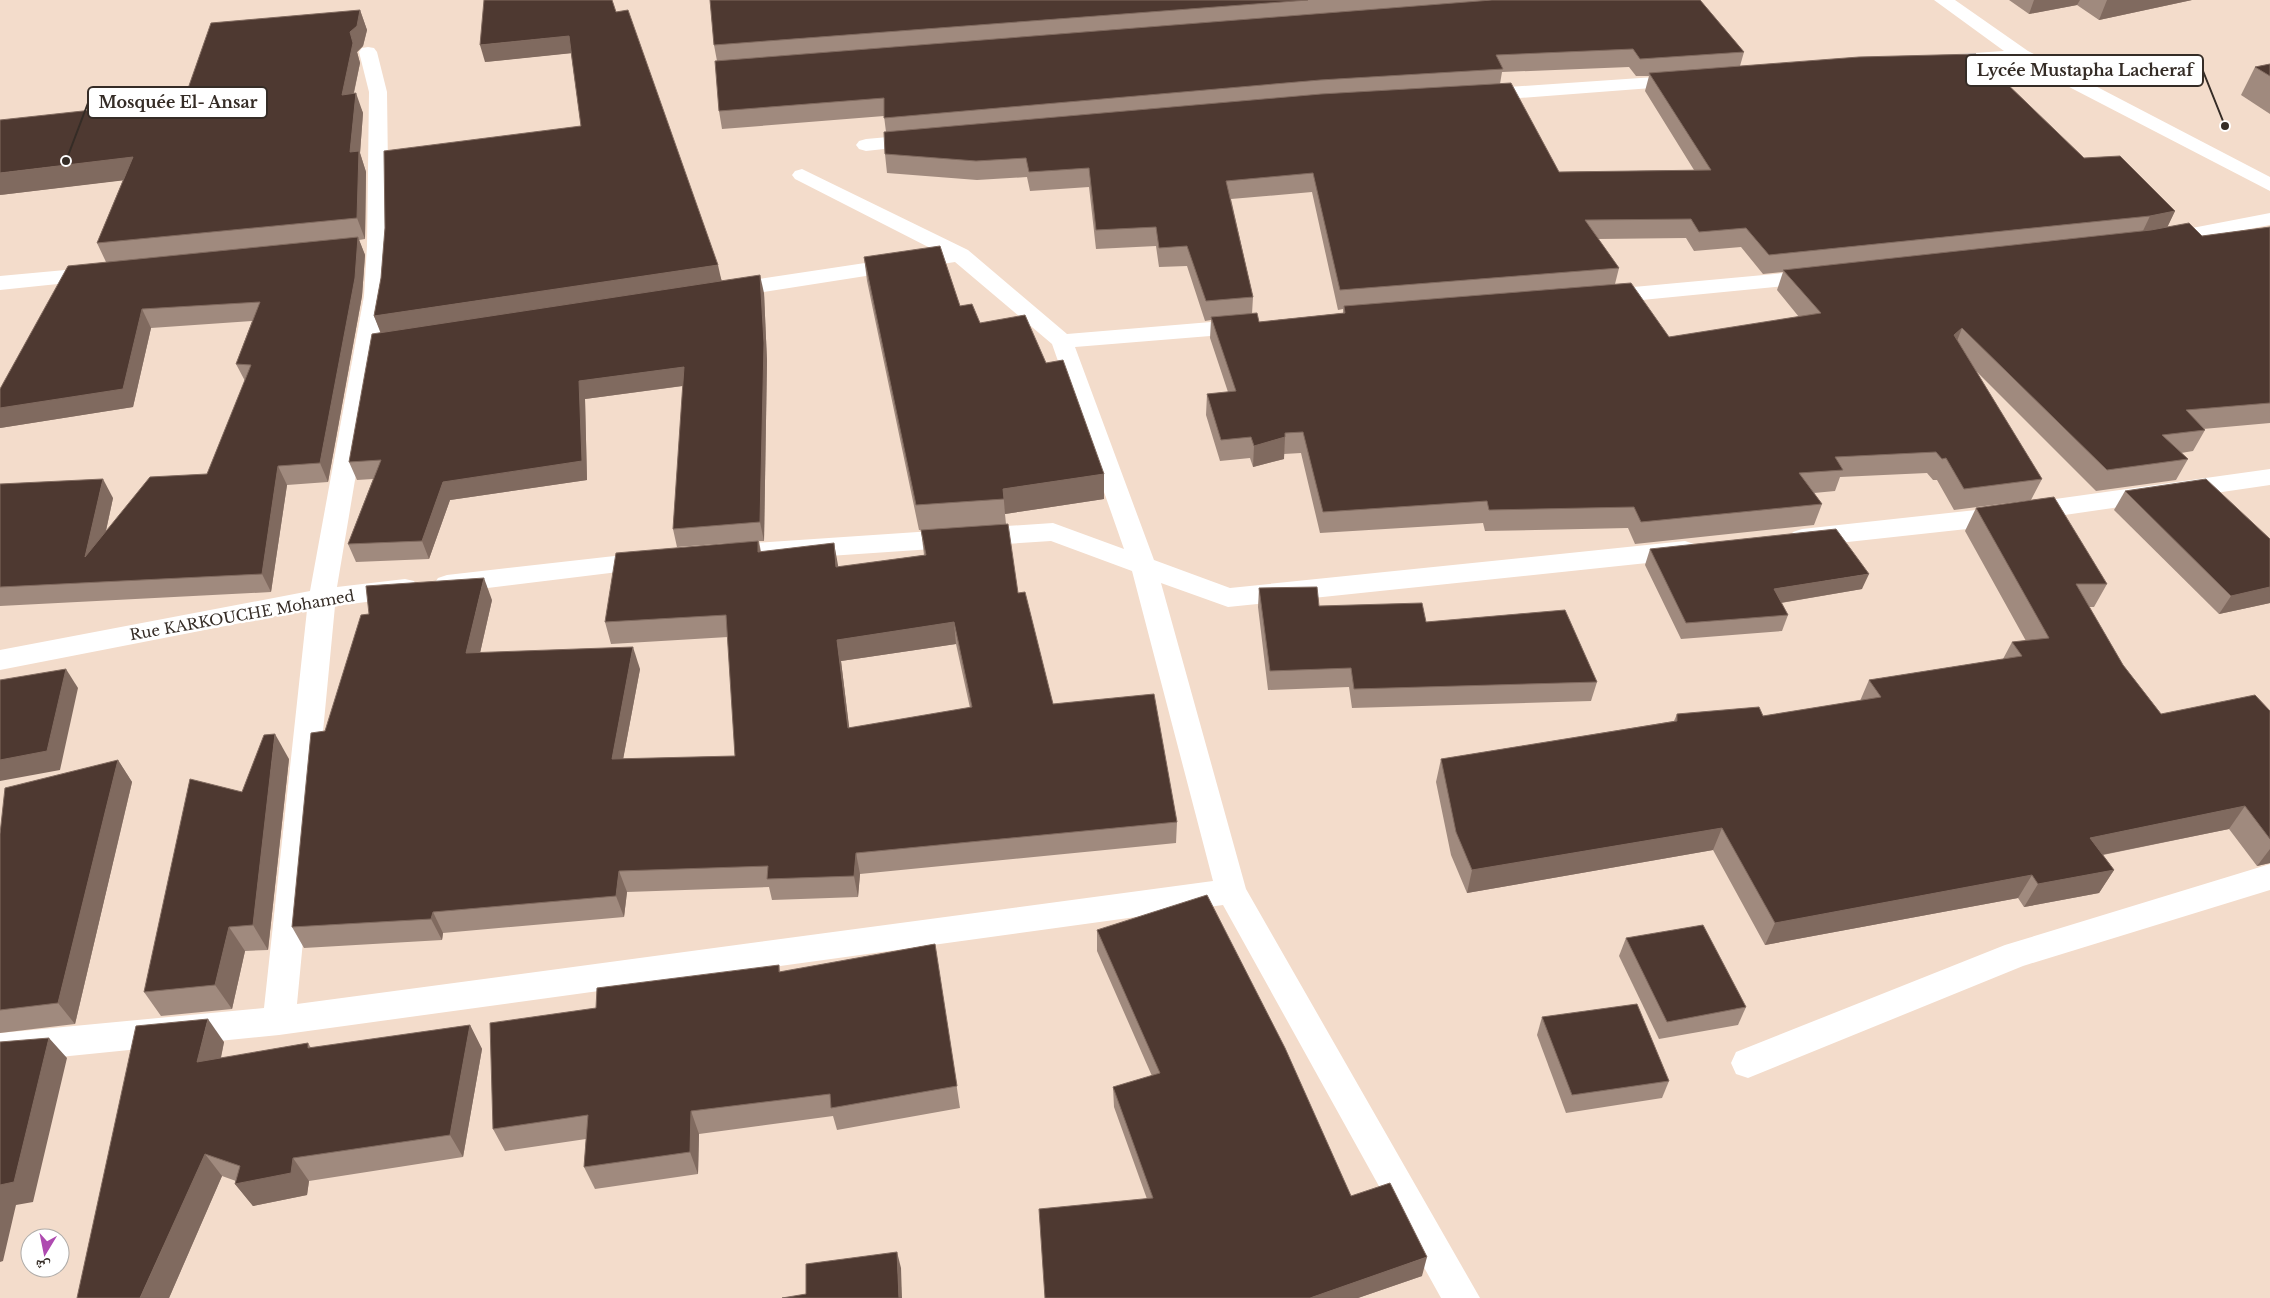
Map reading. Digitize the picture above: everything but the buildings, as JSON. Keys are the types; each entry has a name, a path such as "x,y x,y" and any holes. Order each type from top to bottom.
{"street":[{"path":"1943,0 2022,55 2270,185"},
{"path":"279,1021 322,598 378,343 369,247 378,92 368,52"},
{"path":"1924,63 2022,55"},
{"path":"1464,96 1699,80"},
{"path":"866,145 945,138"},
{"path":"802,175 960,255 1062,341 1143,565 1231,891 1461,1298"},
{"path":"2141,244 2270,219"},
{"path":"704,294 960,255"},
{"path":"0,283 122,272"},
{"path":"1577,299 1834,276"},
{"path":"1062,341 1272,324"},
{"path":"1779,540 1976,519 2270,477"},
{"name":"Rue KARKOUCHE Mohamed","path":"0,660 322,598 685,557 1053,532 1143,565"},
{"path":"1143,565 1228,598 1710,547"},
{"path":"1748,1062 2016,955 2270,877"},
{"path":"0,1048 279,1021 1231,891"}],"place":[{"name":"Lycée Mustapha Lacheraf","path":"2225,126"},
{"name":"Mosquée El- Ansar","path":"66,161"}]}
